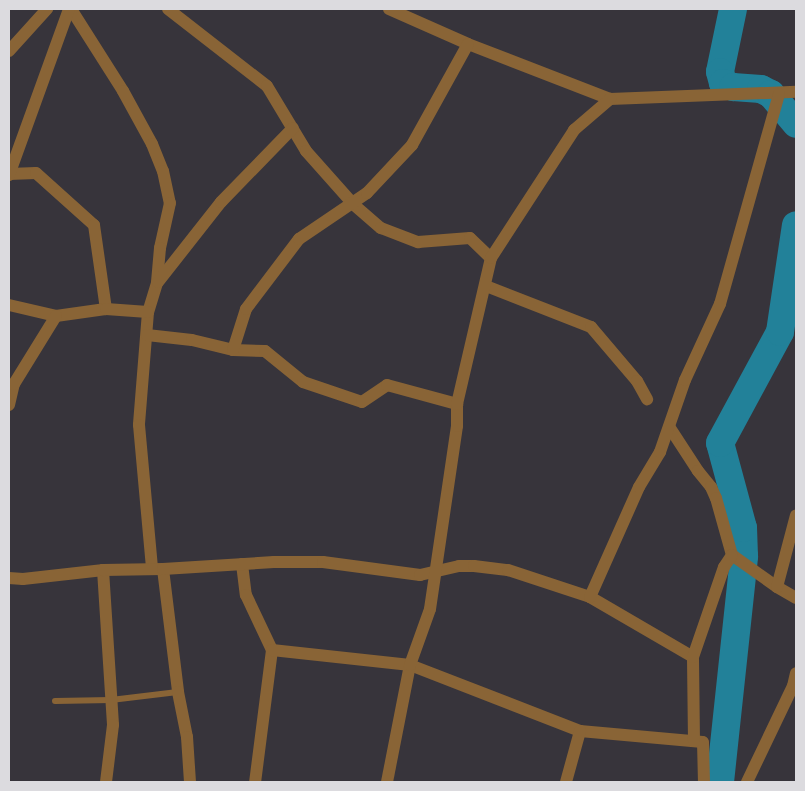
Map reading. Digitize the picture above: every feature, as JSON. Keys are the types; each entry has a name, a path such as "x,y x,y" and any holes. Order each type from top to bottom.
{"street":[{"path":"9,51 47,9"},
{"path":"70,9 9,174 36,173 94,226 106,308"},
{"path":"70,9 122,91 152,144 163,171 170,204 160,248 157,283 148,312 139,425 158,569 186,737 190,782"},
{"path":"168,9 267,86 306,151 353,204 381,228 418,242 470,238 491,258"},
{"path":"389,9 468,44 610,99 796,92"},
{"path":"232,350 246,309 299,239 353,204 412,145 468,44"},
{"path":"590,597 639,487 660,452 670,428 685,380 720,304 779,94"},
{"path":"387,782 410,665 430,609 457,426 457,404 491,258 574,130 610,99"},
{"path":"157,283 221,202 293,128"},
{"path":"486,286 591,327 638,381 647,399"},
{"path":"9,305 56,316 106,308 148,312"},
{"path":"9,406 14,384 56,316"},
{"path":"147,335 192,340 232,350 265,351 303,382 362,402 387,385 457,404"},
{"path":"670,428 698,472 711,487 716,498 732,555 796,598"},
{"path":"777,587 796,515"},
{"path":"694,741 693,657 724,567 732,555"},
{"path":"9,578 23,579 103,570 323,562 420,574 459,566 508,570 590,597 693,657"},
{"path":"242,564 246,595 272,650 255,782"},
{"path":"103,570 113,725 106,782"},
{"path":"272,650 410,665 580,731 703,742 704,782"},
{"path":"746,782 793,686 796,673"},
{"path":"566,782 580,731"}],"lane":[{"path":"55,701 111,700 178,692"}],"waterway":[{"path":"733,9 720,72 723,83 733,87 761,89 771,94 796,124"},
{"path":"720,782 744,556 743,528 720,443 780,332 796,225"}]}
